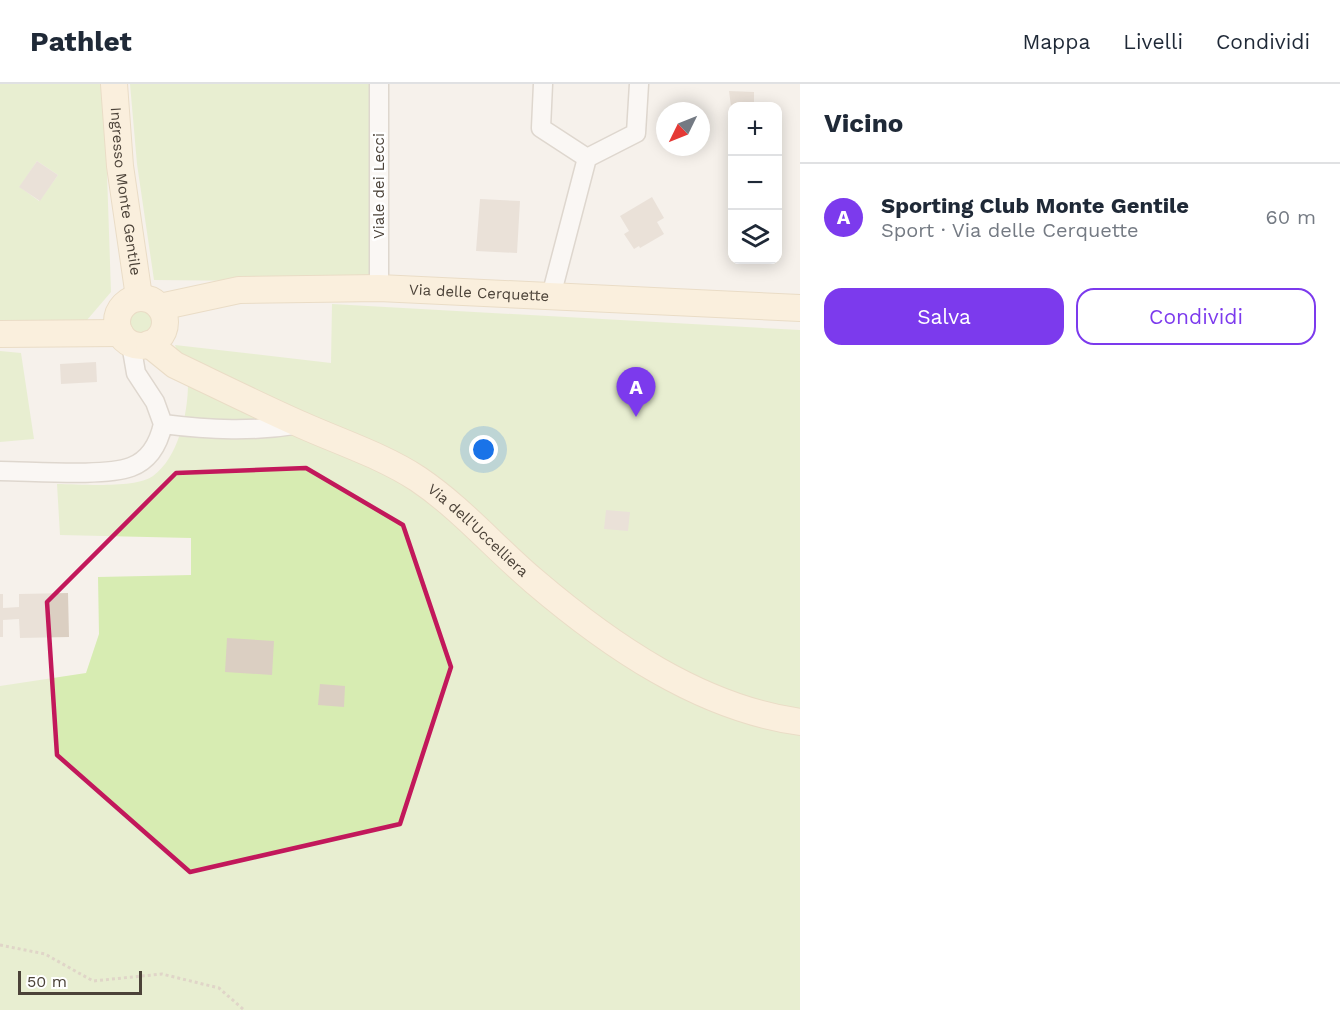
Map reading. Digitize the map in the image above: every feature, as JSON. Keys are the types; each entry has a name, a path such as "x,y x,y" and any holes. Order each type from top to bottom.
{"street":[{"name":"Ingresso Monte Gentile","path":"114,84 120,166 150,302"},
{"name":"Viale dei Lecci","path":"379,288 380,84"},
{"path":"543,84 541,128 587,158"},
{"path":"551,296 587,158 636,133 639,84"},
{"name":"Via delle Cerquette","path":"150,302 239,290 379,288 800,308"},
{"path":"0,334 133,340 161,335 165,321 150,302 125,304 117,317 133,340 136,373 155,402 163,424 151,453 137,464 125,469 0,471"},
{"name":"Via dell'Uccelliera","path":"133,340 174,365 409,474 467,517 534,582 630,653 699,693 784,720 800,722"},
{"path":"163,424 231,431 260,431 301,424"}],"path":[{"path":"0,945 45,954 93,981 162,974 219,988 244,1010"}],"highlighted area":[{"path":"306,468 403,525 451,667 400,824 190,872 57,755 47,602 176,473"}],"green space":[{"path":"0,84 104,84 111,292 87,320 0,321","holes":["37,161 58,175 39,201 20,187"]},
{"path":"130,84 373,84 372,282 154,280 137,164"},
{"path":"332,304 800,330 800,1010 0,1010 0,686 86,673 99,634 98,577 191,575 191,538 60,535 57,484 134,483 153,476 162,468 180,434 188,396 185,370 175,345 331,363"},
{"path":"141,309 150,313 154,322 150,331 141,335 132,331 128,322 132,313"},
{"path":"0,351 21,353 34,439 0,442"}],"building":[{"path":"729,91 754,92 754,102 730,102"},
{"path":"37,161 58,175 40,201 19,187"},
{"path":"652,197 664,218 657,222 664,234 634,249 624,234 629,231 620,216"},
{"path":"480,199 520,201 517,253 476,251"},
{"path":"96,362 97,382 61,384 60,364"},
{"path":"606,510 630,512 628,531 604,529"},
{"path":"68,593 69,637 20,638 19,619 3,620 3,637 0,637 0,594 3,594 3,608 19,607 19,594"},
{"path":"227,638 274,641 272,675 225,672"},
{"path":"320,684 345,686 344,707 318,705"}],"place":[{"name":"Sporting Club Monte Gentile","path":"636,417"}]}
